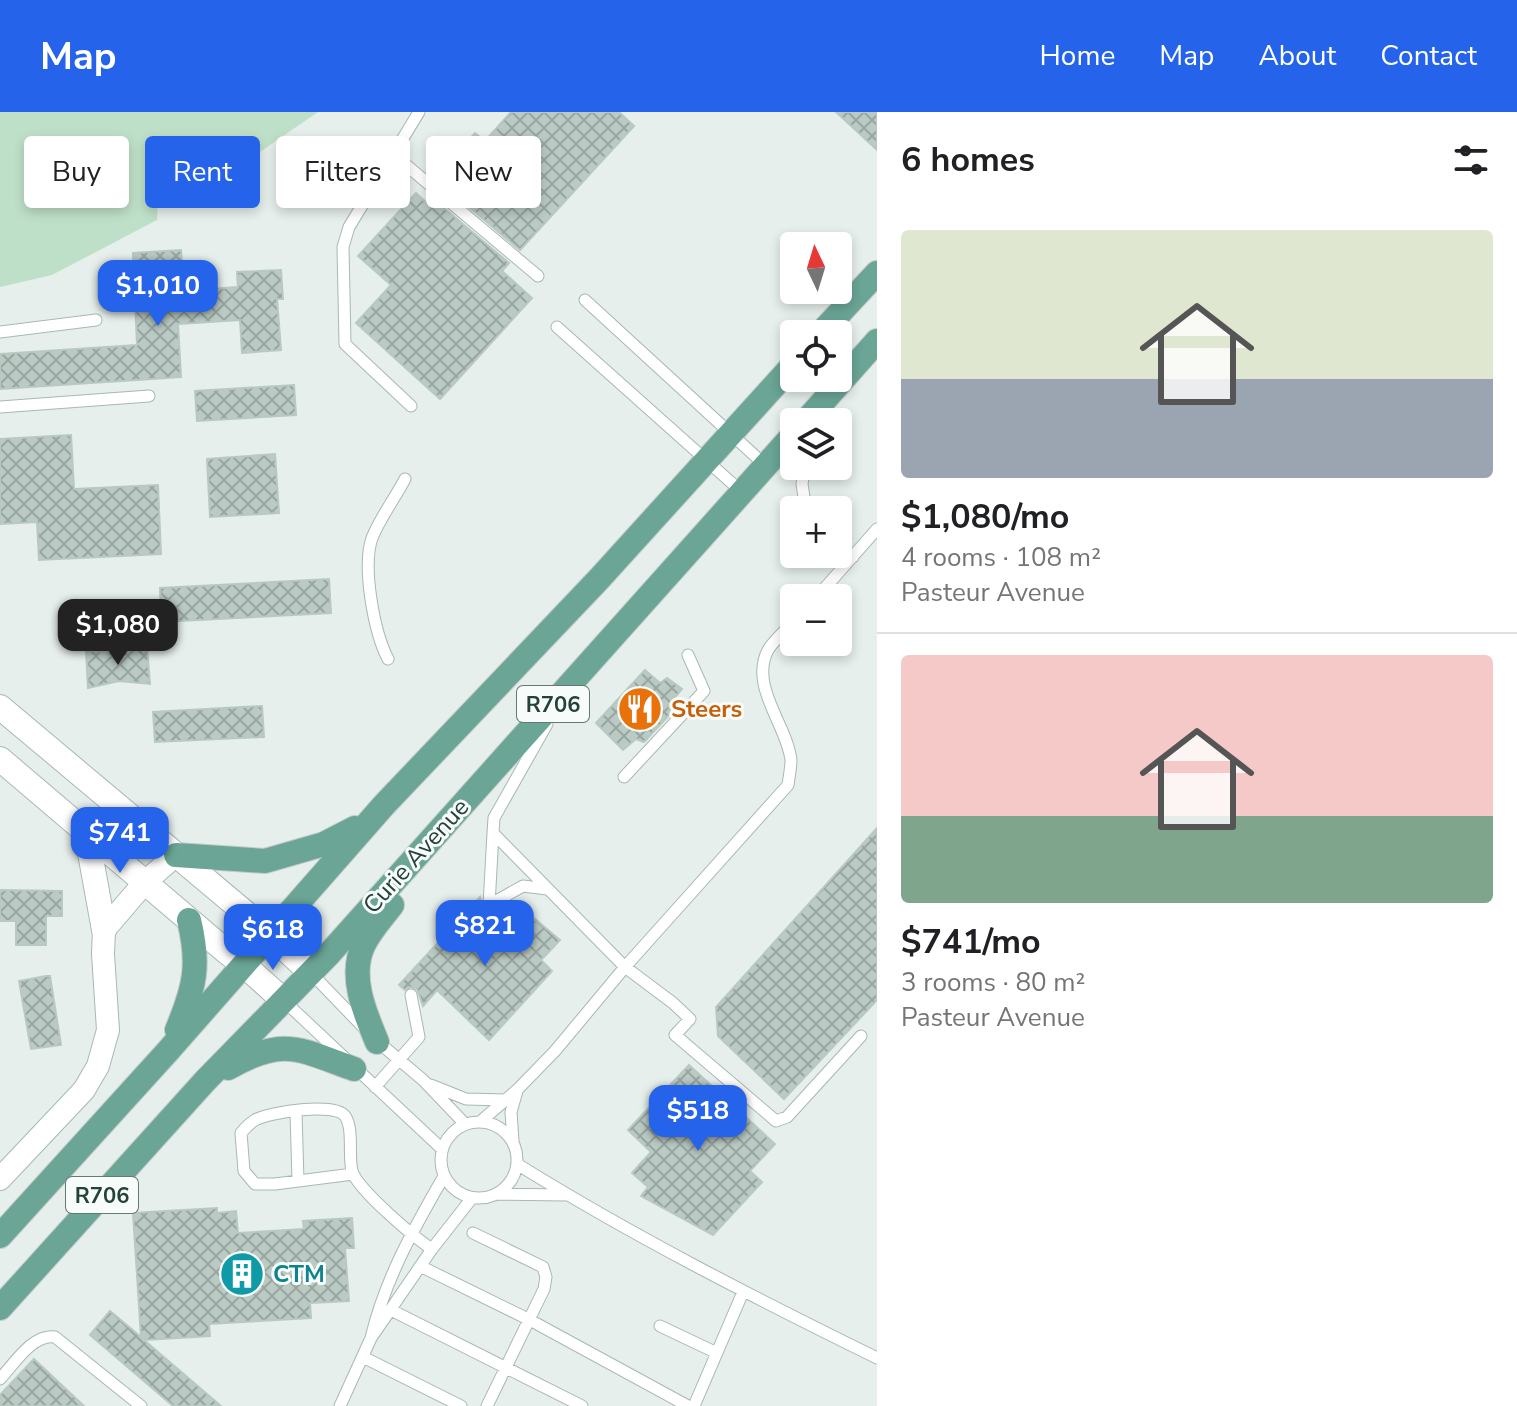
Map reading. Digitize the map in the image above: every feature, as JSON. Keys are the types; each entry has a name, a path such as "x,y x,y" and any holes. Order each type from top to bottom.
{"main road":[{"path":"833,320 877,273"},
{"path":"852,369 877,341"},
{"name":"R706","path":"0,1236 384,805 707,462 780,380"},
{"path":"817,408 831,392"},
{"name":"Curie Avenue","path":"0,1308 205,1081 329,954 780,450"},
{"path":"176,855 250,861 288,856 348,834 384,805"},
{"path":"377,1042 363,1008 359,955 367,938 413,877 452,817"},
{"path":"168,1051 186,1008 196,966 189,920"},
{"path":"205,1081 252,1054 271,1049 306,1052 354,1069"}],"street":[{"path":"0,707 310,972"},
{"path":"0,759 283,1000"},
{"path":"0,1179 84,1090 98,1066 108,1030 104,930 86,831"},
{"path":"104,930 145,882 176,855"}],"lane":[{"path":"404,136 419,112"},
{"path":"410,168 538,276"},
{"path":"361,208 345,236 345,342 349,350 411,406"},
{"path":"585,300 766,466"},
{"path":"0,332 96,320"},
{"path":"557,327 743,493"},
{"path":"0,407 149,396"},
{"path":"388,659 375,626 370,548 373,535 405,479"},
{"path":"829,584 877,529"},
{"path":"480,1122 555,1051 625,967 788,785 791,762 787,743 766,693 764,670 768,651 780,638"},
{"path":"624,777 704,691 688,655"},
{"path":"548,889 523,886 489,905 494,818 564,691"},
{"path":"493,833 625,967 690,1019 675,1035 776,1121 787,1117 861,1036"},
{"path":"310,972 377,1042 423,1080 465,1124"},
{"path":"375,1087 419,1037 411,995"},
{"path":"283,1000 442,1149"},
{"path":"423,1080 466,1099 506,1100"},
{"path":"496,1194 514,1176 517,1164 511,1112 517,1090"},
{"path":"353,1174 255,1184 244,1171 241,1133 254,1121 271,1114 324,1108 340,1111 347,1118 353,1174 410,1234 432,1249"},
{"path":"296,1112 298,1181"},
{"path":"513,1142 505,1131 493,1124 465,1124 451,1134 442,1149 444,1176 451,1186 472,1198 496,1194 567,1195"},
{"path":"517,1164 743,1292 877,1358"},
{"path":"340,1406 371,1338 379,1303 410,1234 444,1176"},
{"path":"371,1338 432,1249 472,1198"},
{"path":"473,1233 543,1267 546,1277 544,1289 487,1406"},
{"path":"422,1267 528,1319 691,1406 743,1292"},
{"path":"391,1310 582,1406"},
{"path":"660,1326 717,1353"},
{"path":"0,1379 35,1341 45,1336 55,1337 141,1406"},
{"path":"363,1357 461,1406"}],"green space":[{"path":"0,112 318,112 283,136 276,136 276,141 260,152 260,136 145,136 145,208 158,208 157,220 52,275 0,287"}],"building":[{"path":"511,112 619,112 634,126 520,250 470,208 541,208 541,136 489,136"},
{"path":"836,112 877,112 877,150"},
{"path":"416,193 426,202 426,208 444,208 509,263 502,271 532,298 440,399 356,323 391,285 358,256 402,208 410,208 410,200"},
{"path":"181,250 184,291 238,287 237,272 281,270 283,299 277,299 281,350 242,353 240,320 178,324 181,377 0,389 0,354 137,345 133,253"},
{"path":"294,385 296,415 197,421 195,391"},
{"path":"71,435 74,489 158,485 161,554 39,560 37,522 0,524 0,439"},
{"path":"275,454 279,513 210,517 207,459"},
{"path":"329,579 331,613 161,622 160,588"},
{"path":"147,647 150,684 119,681 88,688 86,651 118,652"},
{"name":"Steers","path":"645,670 660,683 667,678 682,689 668,706 673,711 644,742 636,739 623,750 596,723"},
{"path":"262,706 264,737 155,742 153,712"},
{"path":"877,828 877,1000 784,1099 718,1036 716,1007"},
{"path":"0,890 62,891 62,916 46,916 46,945 16,945 16,921 0,921"},
{"path":"480,897 484,912 496,911 522,934 535,919 560,940 541,960 552,971 489,1040 437,990 423,1006 417,989 410,987 405,990 399,985"},
{"path":"50,976 61,1045 31,1049 19,981"},
{"path":"689,1065 775,1144 750,1171 762,1182 713,1235 641,1196 648,1187 632,1173 651,1152 628,1130"},
{"name":"CTM","path":"217,1208 217,1213 236,1211 238,1233 304,1229 303,1221 352,1218 354,1248 345,1248 349,1301 310,1303 311,1318 209,1324 210,1336 144,1340 221,1406 173,1406 90,1335 110,1311 141,1337 133,1213"},
{"path":"34,1359 84,1406 0,1406 0,1395"}],"place":[{"name":"Steers","path":"640,709"},
{"name":"CTM","path":"242,1274"}]}
